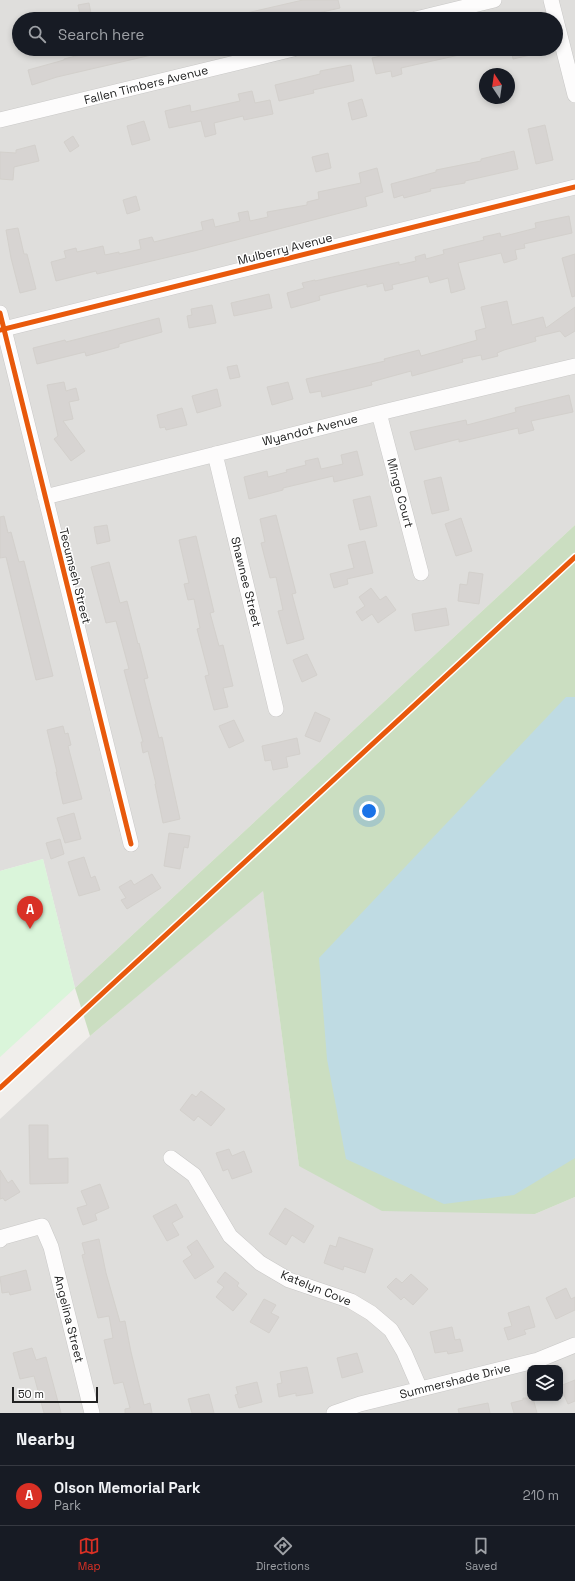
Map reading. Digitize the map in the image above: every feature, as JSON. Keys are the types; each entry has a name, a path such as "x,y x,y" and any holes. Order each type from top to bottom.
{"street":[{"path":"445,12 494,0"},
{"path":"551,0 554,12"},
{"path":"563,48 575,96"},
{"name":"Fallen Timbers Avenue","path":"0,120 264,56"},
{"name":"Mulberry Avenue","path":"2,329 575,187"},
{"name":"Tecumseh Street","path":"0,313 2,329 131,844"},
{"name":"Wyandot Avenue","path":"45,497 379,413 575,366"},
{"name":"Mingo Court","path":"379,413 421,573"},
{"name":"Shawnee Street","path":"215,454 276,710"},
{"name":"Katelyn Cove","path":"171,1158 194,1175 230,1236 260,1263 289,1280 351,1301 371,1313 391,1330 404,1352 420,1389"},
{"name":"Angelina Street","path":"0,1240 3,1237 42,1226 51,1247 92,1413"},
{"name":"Summershade Drive","path":"334,1413 360,1404 538,1360 575,1345"}],"shaded area":[{"path":"0,0 575,0 575,525 75,988 43,859 0,871"},
{"path":"263,890 299,1166 535,1214 575,1197 575,1413 0,1413 0,1119 90,1036"}],"green space":[{"path":"575,525 575,1197 535,1214 382,1211 299,1166 263,891 90,1036 75,988"},
{"path":"43,859 75,988 0,1057 0,871"}],"water":[{"path":"566,697 575,697 575,1158 514,1195 444,1204 346,1159 327,1059 319,958"}],"building":[{"path":"303,0 338,0 340,8 322,12 251,12"},
{"path":"89,3 91,12 80,12 78,5"},
{"path":"76,56 147,56 57,77 32,85 28,70"},
{"path":"381,56 455,56 401,68 402,74 392,77 391,71 376,74 372,58"},
{"path":"512,56 526,56 513,59"},
{"path":"351,65 354,81 313,90 314,93 279,101 275,85 320,74 320,71"},
{"path":"252,91 255,103 270,100 273,114 244,120 243,116 214,123 216,134 205,137 201,121 169,128 165,111 190,105 191,112 240,101 238,94"},
{"path":"362,99 367,116 352,120 348,103"},
{"path":"144,121 150,140 132,145 127,126"},
{"path":"545,125 553,160 536,164 528,129"},
{"path":"73,136 79,146 70,152 64,142"},
{"path":"35,145 39,161 14,167 13,180 0,179 0,152 16,153 16,150"},
{"path":"514,151 518,169 465,181 465,183 430,189 431,191 404,198 403,195 394,198 391,184 436,172 436,170 481,161 481,159"},
{"path":"328,153 331,168 316,172 312,157"},
{"path":"377,168 383,192 365,197 367,206 194,251 97,274 96,271 56,281 51,262 66,258 64,251 76,248 77,252 103,246 105,255 119,252 119,254 141,249 139,240 152,237 154,242 203,230 201,222 213,219 215,227 240,221 238,213 248,211 250,221 268,217 267,212 307,205 307,202 319,199 318,192 361,183 359,173"},
{"path":"136,196 140,210 127,214 123,200"},
{"path":"569,216 572,233 524,244 525,248 515,250 517,259 504,263 501,253 458,263 465,289 451,293 448,278 430,283 428,276 392,285 393,289 385,291 383,283 367,287 367,284 319,296 320,300 291,308 287,293 304,288 302,283 399,262 399,265 416,261 415,257 425,254 426,259 444,254 443,250 484,240 483,237 500,233 501,237 536,228 535,223"},
{"path":"18,228 24,254 27,254 36,289 20,293 6,230"},
{"path":"575,254 575,296 572,297 562,258"},
{"path":"269,294 272,308 234,316 231,303"},
{"path":"507,301 512,325 543,317 546,328 575,307 575,331 565,337 560,331 535,337 536,341 504,350 497,353 498,356 482,360 481,355 462,359 463,362 412,376 411,371 371,382 372,385 322,397 321,391 310,393 306,379 385,361 384,359 419,350 421,356 477,340 475,331 486,328 481,307"},
{"path":"212,305 216,323 189,328 187,316 192,315 191,309"},
{"path":"159,318 162,332 119,344 119,347 86,356 85,352 37,364 33,348 65,340 66,342"},
{"path":"237,365 240,377 230,379 227,367"},
{"path":"64,382 66,391 76,388 79,400 69,402 73,419 63,421 85,451 71,461 54,439 58,436 47,385"},
{"path":"288,382 293,399 272,405 267,387"},
{"path":"217,389 221,406 197,413 192,396"},
{"path":"569,395 573,412 531,421 534,430 519,434 518,428 459,442 459,439 415,450 410,432 466,420 467,425 516,412 515,408"},
{"path":"182,408 187,425 166,430 165,427 160,428 157,415"},
{"path":"357,451 363,475 334,482 333,476 283,488 283,490 249,499 244,477 267,471 268,477 287,472 286,470 306,465 305,461 318,458 321,469 343,464 341,455"},
{"path":"441,477 449,510 432,514 424,481"},
{"path":"370,496 377,526 360,530 353,500"},
{"path":"276,515 296,593 292,594 304,639 287,644 278,611 283,610 276,577 270,578 261,543 265,542 260,519"},
{"path":"4,516 8,533 11,532 19,562 24,561 53,676 36,680 6,557 0,558 0,517"},
{"path":"461,518 472,551 456,556 445,524"},
{"path":"107,525 110,541 97,544 94,527"},
{"path":"196,536 214,612 210,613 219,646 223,645 233,686 223,688 228,707 214,710 205,676 209,675 197,629 200,628 194,599 188,600 184,584 189,583 179,540"},
{"path":"365,541 373,573 347,579 348,584 334,588 330,574 354,568 348,545"},
{"path":"109,562 120,603 127,601 138,644 139,643 148,678 144,679 159,738 162,737 180,819 163,823 148,751 143,753 141,742 143,742 124,670 129,669 116,621 106,623 91,567"},
{"path":"469,572 483,574 479,604 458,601 460,584 467,585"},
{"path":"371,588 380,600 386,596 396,610 378,623 372,614 362,621 356,612 365,606 359,597"},
{"path":"446,608 449,625 415,631 412,614"},
{"path":"307,654 317,675 302,682 293,660"},
{"path":"315,712 330,719 320,742 305,736"},
{"path":"234,720 244,741 229,748 219,726"},
{"path":"63,726 65,734 68,733 71,745 68,746 82,799 63,804 47,730"},
{"path":"297,738 300,754 286,757 288,767 273,770 271,760 265,761 262,746"},
{"path":"74,813 81,839 65,843 57,818"},
{"path":"169,833 190,836 188,848 184,847 180,869 164,866"},
{"path":"60,839 64,854 51,859 46,843"},
{"path":"84,857 91,878 95,876 100,890 79,896 68,862"},
{"path":"152,874 161,888 127,909 121,900 126,898 119,887 131,880 134,885"},
{"path":"201,1091 225,1109 211,1126 198,1116 194,1121 180,1110 192,1094 196,1097"},
{"path":"29,1125 48,1125 48,1159 68,1158 68,1183 30,1184"},
{"path":"229,1149 232,1156 244,1151 252,1172 232,1179 228,1169 223,1171 216,1153"},
{"path":"0,1170 8,1183 12,1180 20,1192 5,1201 3,1198 0,1199"},
{"path":"100,1184 109,1208 95,1214 97,1220 83,1225 77,1208 87,1205 81,1191"},
{"path":"176,1204 183,1217 172,1223 179,1235 167,1241 153,1216"},
{"path":"285,1208 314,1226 304,1243 292,1235 286,1245 269,1234"},
{"path":"339,1237 373,1249 365,1273 344,1266 343,1270 324,1263 330,1245 336,1247"},
{"path":"99,1239 106,1273 120,1322 125,1321 144,1405 150,1403 152,1413 125,1413 125,1409 130,1408 123,1382 114,1384 104,1340 113,1338 109,1316 98,1318 82,1255 85,1254 82,1243"},
{"path":"197,1240 214,1267 195,1279 183,1261 192,1255 187,1247"},
{"path":"26,1270 31,1290 10,1295 9,1292 2,1293 0,1277"},
{"path":"225,1272 239,1283 237,1286 247,1294 233,1311 216,1297 224,1287 217,1282"},
{"path":"411,1274 428,1289 413,1305 404,1297 401,1300 387,1287 396,1278 402,1283"},
{"path":"566,1288 571,1299 575,1297 575,1310 556,1319 546,1298"},
{"path":"264,1299 276,1305 271,1313 279,1317 269,1333 250,1322"},
{"path":"529,1306 535,1327 524,1330 526,1334 508,1340 504,1328 512,1326 508,1313"},
{"path":"452,1327 455,1340 460,1339 463,1351 448,1354 447,1351 435,1353 430,1332"},
{"path":"32,1348 36,1360 46,1357 61,1413 44,1413 34,1376 20,1379 13,1353"},
{"path":"357,1353 363,1372 342,1378 337,1358"},
{"path":"307,1367 313,1393 296,1396 296,1393 279,1397 277,1384 282,1383 280,1372"},
{"path":"575,1380 575,1401 568,1404 563,1393 563,1385"},
{"path":"257,1382 262,1402 239,1408 235,1395 238,1394 236,1387"},
{"path":"209,1394 214,1413 192,1413 188,1399"},
{"path":"523,1398 527,1398 527,1401 534,1401 537,1413 514,1413 511,1403 523,1400"},
{"path":"488,1403 490,1413 459,1413 458,1409"}],"cycle path":[{"path":"0,330 575,187"},
{"path":"0,313 131,844"},
{"path":"0,1088 575,557"}],"place":[{"name":"Olson Memorial Park","path":"30,929"}]}
